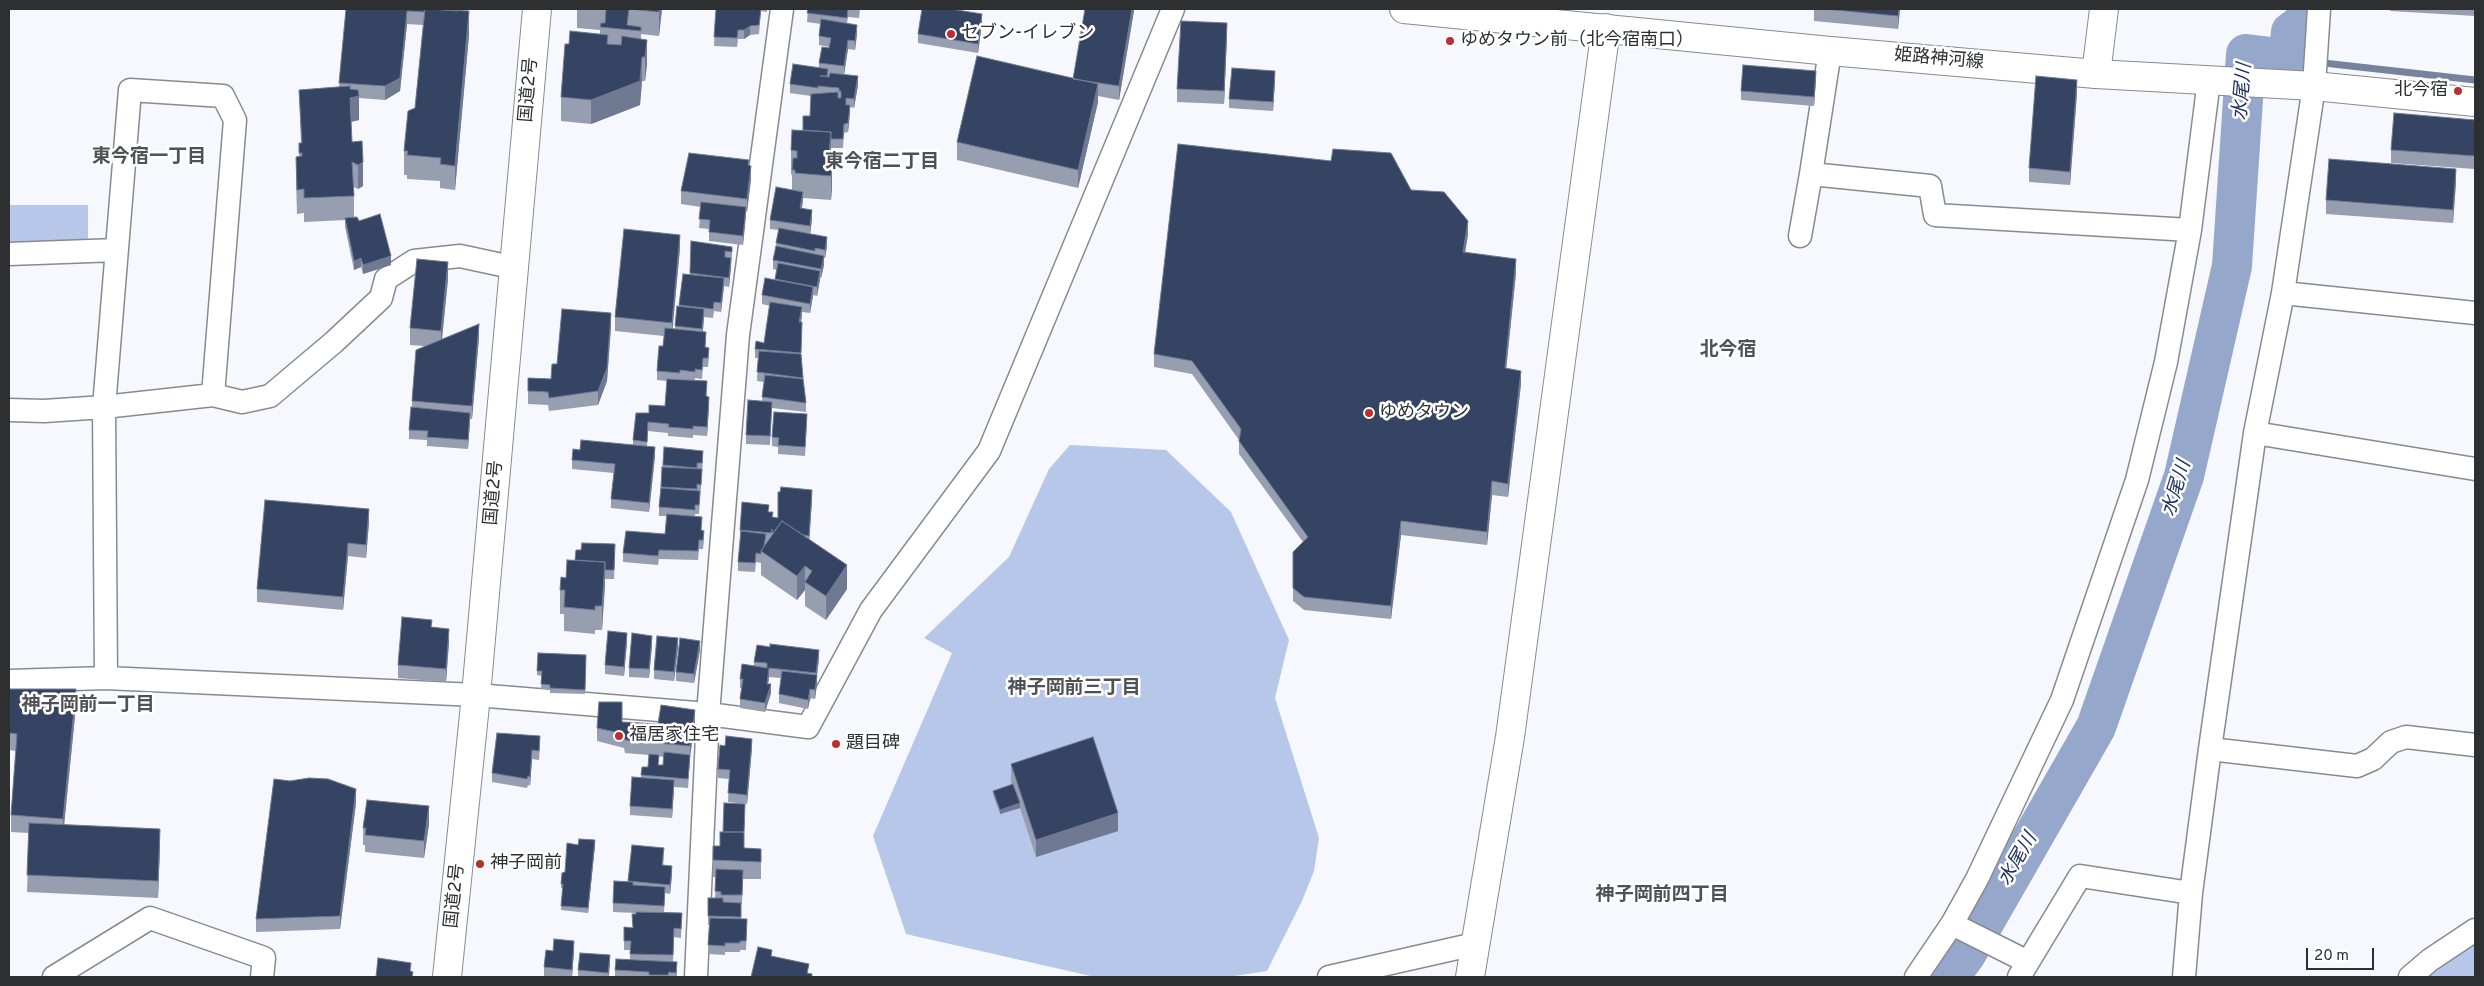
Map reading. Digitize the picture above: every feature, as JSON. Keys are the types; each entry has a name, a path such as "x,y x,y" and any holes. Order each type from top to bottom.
{"main road":[{"name":"国道2号","path":"448,977 516,268 537,9"},
{"name":"姫路神河線","path":"1404,9 1579,17 1606,28 1830,51 2096,74 2307,86 2475,102"},
{"path":"2096,74 2104,9"},
{"path":"1470,977 1510,737 1606,28"}],"street":[{"path":"696,977 708,714 738,335 782,9"},
{"path":"9,681 106,678 476,695 708,714 808,727 872,610 989,451 1172,9"},
{"path":"2184,977 2191,893 2210,749 2255,433 2283,293 2307,86 2319,9"},
{"path":"1800,236 1830,51"},
{"path":"1916,977 1952,924 1977,879 2062,700 2137,480 2166,362 2190,230 2213,81"},
{"path":"106,678 104,407 130,90 223,96 235,120 213,395"},
{"path":"1811,174 1930,186 1935,215 2190,230"},
{"path":"9,254 117,250"},
{"path":"9,410 44,411 104,407 213,395 242,402 270,396 334,342 381,298 386,279 414,261 460,256 516,268"},
{"path":"2283,293 2475,313"},
{"path":"2255,433 2475,469"},
{"path":"2210,749 2358,766 2373,759 2391,742 2406,737 2475,745"},
{"path":"1952,924 2024,970 2080,876 2191,893"},
{"path":"54,977 150,918 264,958 262,977"},
{"path":"2410,977 2430,960 2475,930"},
{"path":"1329,977 1475,944"}],"shaded area":[{"path":"9,205 88,205 88,242 9,245"},
{"path":"1070,445 1166,450 1231,512 1289,640 1275,698 1319,838 1314,871 1302,901 1267,971 1228,977 1095,977 906,934 873,836 952,653 924,638 1009,557 1049,469"},
{"path":"2475,944 2475,977 2427,977"}],"building":[{"path":"346,9 425,9 424,12 407,11 400,78 385,86 339,83"},
{"path":"425,9 469,11 455,166 440,164 441,158 407,155 408,151 404,151 408,111 415,108"},
{"path":"432,9 458,9 458,11"},
{"path":"606,9 629,9 627,25 641,27 641,31 600,27 601,23 605,23"},
{"path":"629,9 659,9 659,12"},
{"path":"716,9 761,9 759,25 738,30 737,38 714,37"},
{"path":"808,9 848,9 847,18 807,13"},
{"path":"922,9 951,9 982,14 978,44 918,34"},
{"path":"1085,9 1132,9 1119,86 1073,79"},
{"path":"1824,9 1899,9 1898,16"},
{"path":"821,19 857,25 855,41 848,40 844,66 819,63 822,47 829,48 831,38 819,36"},
{"path":"1181,21 1227,23 1224,91 1177,89"},
{"path":"570,31 608,35 607,44 621,45 622,36 647,40 645,57 642,57 640,81 591,100 561,97 565,44 569,44"},
{"path":"977,56 1098,84 1078,170 957,142"},
{"path":"793,64 828,69 827,76 820,76 829,77 830,73 858,76 854,99 846,98 846,105 850,105 848,123 844,124 843,139 831,139 831,132 803,130 803,116 810,116 811,94 838,92 838,98 841,98 841,91 839,91 839,88 818,86 818,88 790,84"},
{"path":"1743,65 1816,71 1814,97 1741,91"},
{"path":"1232,68 1275,71 1273,102 1229,99"},
{"path":"2036,76 2077,80 2070,172 2029,168"},
{"path":"350,86 350,89 358,90 359,96 350,98 352,142 362,141 363,162 358,165 352,162 354,196 304,198 304,189 297,190 296,157 302,156 302,153 299,153 299,143 302,143 299,90"},
{"path":"2394,113 2475,120 2475,156 2391,150"},
{"path":"792,130 831,132 828,164 832,164 831,176 795,173 795,170 792,170 793,158 797,158 797,151 791,150"},
{"name":"ゆめタウン","path":"1178,144 1331,161 1333,149 1391,153 1411,190 1444,192 1468,221 1463,252 1516,259 1505,368 1521,371 1508,484 1492,481 1487,532 1401,521 1391,606 1304,597 1293,588 1293,552 1308,537 1239,441 1241,429 1192,361 1154,354"},
{"path":"689,153 749,160 748,165 751,166 747,199 681,191"},
{"path":"2329,159 2456,169 2453,210 2326,200"},
{"path":"776,187 803,192 800,208 812,210 810,226 770,220"},
{"path":"701,202 746,207 743,236 709,232 710,220 699,219"},
{"path":"380,214 391,256 363,265 361,258 354,261 345,218 357,217 359,221"},
{"path":"779,228 827,237 825,250 815,248 815,251 776,243"},
{"path":"624,229 680,235 672,323 615,317"},
{"path":"691,241 732,247 732,252 725,251 725,257 731,258 729,278 690,273"},
{"path":"776,246 824,256 821,269 773,260"},
{"path":"417,259 448,262 441,331 410,328"},
{"path":"778,263 820,271 817,287 775,279"},
{"path":"683,274 724,278 721,303 714,302 713,309 679,305"},
{"path":"765,278 813,287 810,304 762,295"},
{"path":"770,302 802,307 799,322 802,322 801,353 755,349 756,341 764,343"},
{"path":"677,306 704,309 702,329 675,326"},
{"path":"562,309 611,313 607,368 598,391 549,398 548,392 528,391 528,378 551,379 552,364 557,364"},
{"path":"479,324 472,406 412,401 416,350"},
{"path":"665,328 706,332 705,347 709,348 708,358 703,358 702,370 695,369 695,372 680,370 680,373 657,371 659,346 663,346"},
{"path":"759,351 801,354 803,378 757,372"},
{"path":"765,375 803,379 806,403 762,397"},
{"path":"667,379 707,381 706,396 709,397 707,427 693,426 693,429 668,427 669,424 648,422 647,442 633,440 636,413 649,413 649,405 665,406"},
{"path":"748,400 772,402 770,436 746,435"},
{"path":"411,407 470,413 468,440 427,437 428,431 409,430"},
{"path":"774,412 807,414 805,447 778,445 779,438 772,437"},
{"path":"581,440 655,447 649,503 611,499 615,464 572,460 573,449 580,450"},
{"path":"664,447 703,451 702,463 697,463 697,468 663,465"},
{"path":"662,467 702,469 701,485 697,484 697,489 661,487"},
{"path":"781,487 812,490 809,536 803,535 782,521 773,533 772,529 771,533 740,530 742,502 769,505 768,512 773,512 772,517 778,518 778,492 780,492"},
{"path":"661,488 700,491 699,505 695,505 695,510 659,507"},
{"path":"265,500 369,509 366,545 348,543 343,597 257,589"},
{"path":"667,514 702,517 701,530 704,531 703,540 699,540 698,551 659,550 658,556 623,553 626,531 665,534"},
{"path":"782,521 847,565 826,596 805,582 812,571 805,566 797,576 761,551"},
{"path":"741,531 766,534 761,554 756,553 755,563 738,562"},
{"path":"582,543 615,544 614,570 605,570 605,562 575,560 576,550 581,550"},
{"path":"567,560 605,562 602,606 595,606 595,610 564,607 565,590 560,590 561,577 566,578"},
{"path":"402,617 432,620 431,627 449,629 446,669 398,665"},
{"path":"608,631 627,633 624,667 605,665"},
{"path":"632,633 652,636 649,669 629,668"},
{"path":"657,636 678,638 674,672 654,670"},
{"path":"680,638 700,641 694,674 676,672"},
{"path":"770,644 819,650 816,673 769,668 767,684 771,684 765,703 740,699 743,679 740,679 742,664 767,668 767,663 754,662 757,645 770,647"},
{"path":"538,653 586,655 585,690 550,688 550,685 541,684 542,671 537,671"},
{"path":"782,671 817,675 815,690 810,689 808,700 779,694"},
{"path":"9,689 76,689 63,819 11,815 17,734 9,733"},
{"path":"599,702 622,702 622,722 658,724 661,705 695,710 690,746 625,740 624,734 597,728"},
{"path":"497,733 540,736 539,751 532,750 530,777 528,776 527,779 492,773"},
{"path":"726,736 752,739 747,795 728,793 730,770 718,769 720,745 725,746"},
{"path":"1093,737 1118,813 1036,840 1011,764"},
{"path":"664,752 690,755 688,779 641,775 642,767 648,767 649,754 659,755 658,765 663,765"},
{"path":"632,777 674,780 672,809 630,806"},
{"path":"309,778 328,779 356,789 340,916 256,919 274,779 290,781"},
{"path":"1013,784 1020,803 1000,810 993,791"},
{"path":"367,800 429,806 424,841 365,835 366,828 363,828"},
{"path":"724,803 745,804 744,832 723,832"},
{"path":"29,823 160,829 158,881 27,875"},
{"path":"720,832 744,832 744,848 761,849 761,862 713,860 713,846 720,846"},
{"path":"579,839 595,840 588,908 561,906 562,873 565,872 567,843 578,845"},
{"path":"632,845 664,848 662,865 672,866 670,885 628,881"},
{"path":"716,869 743,870 742,895 721,895 721,892 715,891"},
{"path":"614,881 633,882 633,885 665,887 664,906 613,903"},
{"path":"708,898 723,898 723,902 741,903 741,917 708,916"},
{"path":"636,912 682,913 681,929 674,928 673,955 630,954 631,941 624,941 624,927 633,928 632,914 636,914"},
{"path":"710,918 747,919 746,941 725,943 725,946 708,945"},
{"path":"554,939 574,941 572,970 544,967 546,950 553,951"},
{"path":"758,947 772,950 771,956 809,964 807,973 812,974 812,977 751,977"},
{"path":"580,953 610,955 608,973 578,970"},
{"path":"378,958 411,963 410,971 413,972 412,977 376,977"},
{"path":"616,959 677,962 676,973 669,972 668,975 649,975 649,972 615,970"}],"waterway":[{"name":"水尾川","path":"1949,977 1966,954 2096,727 2184,476 2232,266 2246,54 2288,59 2291,32 2305,22 2306,9"},
{"path":"2288,59 2475,80"}],"place":[{"name":"セブン-イレブン","path":"951,34"},
{"name":"ゆめタウン前（北今宿南口）","path":"1450,41"},
{"name":"北今宿","path":"2458,91"},
{"name":"ゆめタウン","path":"1369,413"},
{"name":"福居家住宅","path":"619,736"},
{"name":"題目碑","path":"836,744"},
{"name":"神子岡前","path":"480,864"}],"district":[{"name":"東今宿一丁目","path":"149,158"},
{"name":"東今宿二丁目","path":"882,163"},
{"name":"北今宿","path":"1728,351"},
{"name":"神子岡前三丁目","path":"1074,689"},
{"name":"神子岡前一丁目","path":"88,706"},
{"name":"神子岡前四丁目","path":"1662,896"}]}
